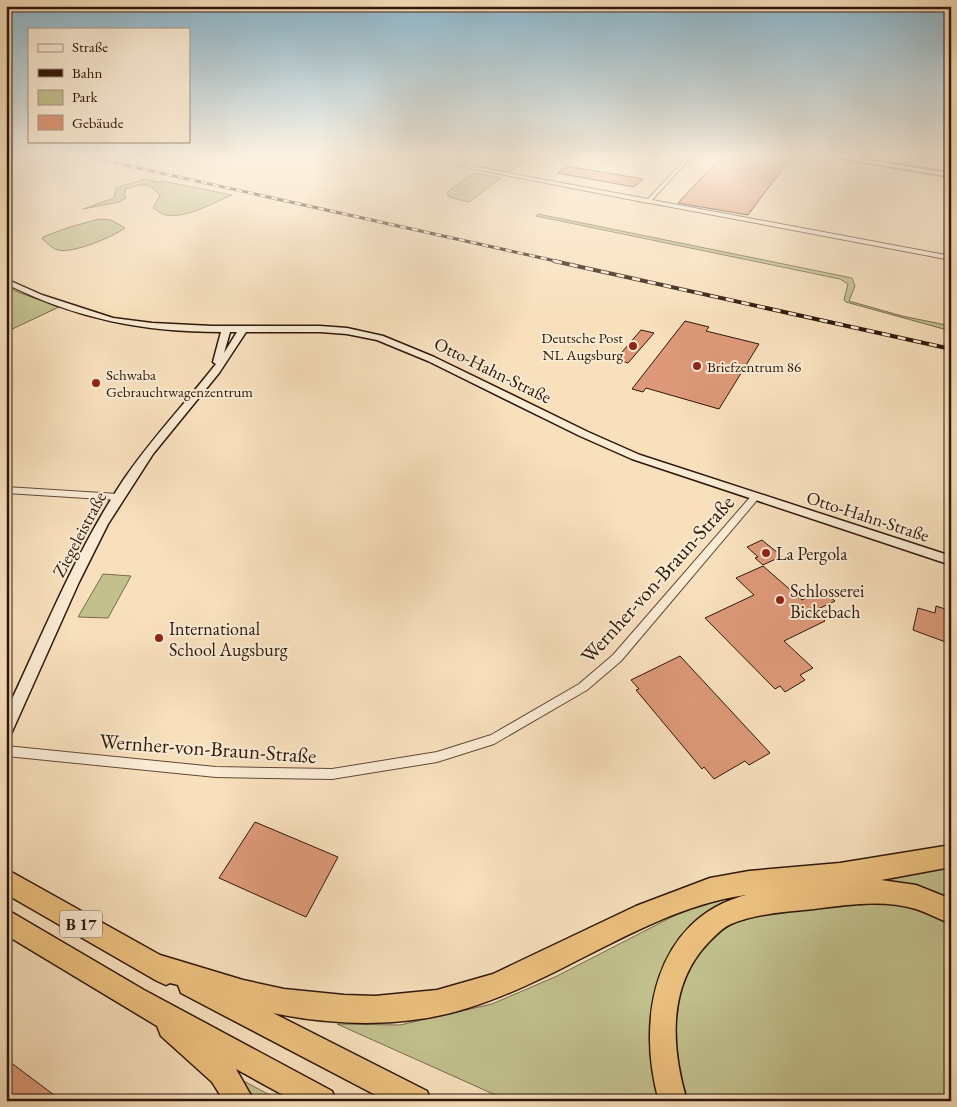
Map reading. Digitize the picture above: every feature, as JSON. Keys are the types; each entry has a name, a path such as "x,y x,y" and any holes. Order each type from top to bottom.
{"highway":[{"path":"156,966 257,996 334,1008 391,1009 443,1001 492,988 658,908 699,893 743,883 802,879 858,872 951,856"},
{"name":"B 17","path":"6,881 156,966"},
{"path":"673,1101 664,1059 663,1022 669,985 680,958 698,934 720,916 749,907 868,890 900,892 933,902 951,912"},
{"name":"B 17","path":"6,921 135,999"},
{"path":"156,966 417,1101"},
{"path":"135,999 201,1052 222,1072 240,1101"},
{"path":"135,999 322,1101"}],"street":[{"path":"679,208 951,258"},
{"name":"Otto-Hahn-Straße","path":"6,281 39,297 112,320 172,327 242,330 320,329 356,333 392,342 431,359 602,443 659,465 951,561"},
{"name":"Ziegeleistraße","path":"214,374 223,336 227,329"},
{"name":"Ziegeleistraße","path":"6,730 81,562 118,497 154,444 214,374 242,330"},
{"path":"6,490 118,497"},
{"name":"Wernher-von-Braun-Straße","path":"6,751 216,772 332,774 437,757 494,739 583,688 617,658 755,497"}],"green space":[{"path":"153,208 204,208 175,215 167,215"},
{"path":"538,214 852,278 855,286 849,301 902,316 951,326 951,331 846,302 844,300 848,284 840,279 536,216"},
{"path":"99,219 111,220 125,228 102,240 73,250 64,251 56,249 42,239 67,228"},
{"path":"6,286 15,291 59,307 6,332"},
{"path":"103,574 131,576 108,618 78,617"},
{"path":"951,865 951,1101 509,1101 337,1024 400,1025 492,1004 557,976 697,904 743,891"},
{"path":"240,1079 281,1101 257,1101"}],"building":[{"path":"705,208 753,208 748,215"},
{"name":"Briefzentrum 86","path":"685,321 709,327 706,331 759,344 719,409 646,388 643,392 632,389"},
{"name":"Deutsche Post NL Augsburg","path":"641,330 654,333 628,363 616,359"},
{"name":"La Pergola","path":"762,540 782,556 763,565 755,558 758,557 747,547"},
{"path":"763,566 802,600 822,590 835,601 814,611 825,621 784,641 813,668 800,675 805,680 785,692 780,686 775,689 705,618 754,595 736,578"},
{"path":"936,606 951,611 951,644 913,630 918,608 935,613"},
{"path":"680,656 770,753 749,765 745,761 714,779 704,767 702,769 636,690 639,689 631,680"},
{"path":"255,822 338,857 306,917 219,878"},
{"path":"6,1059 62,1101 6,1101"}],"railway":[{"path":"316,208 560,262"},
{"path":"554,261 951,349"}],"place":[{"name":"Deutsche Post NL Augsburg","path":"633,346"},
{"name":"Briefzentrum 86","path":"697,366"},
{"name":"Schwaba Gebrauchtwagenzentrum","path":"96,383"},
{"name":"La Pergola","path":"766,553"},
{"name":"Schlosserei Bickebach","path":"780,600"},
{"name":"International School Augsburg","path":"159,638"}]}
